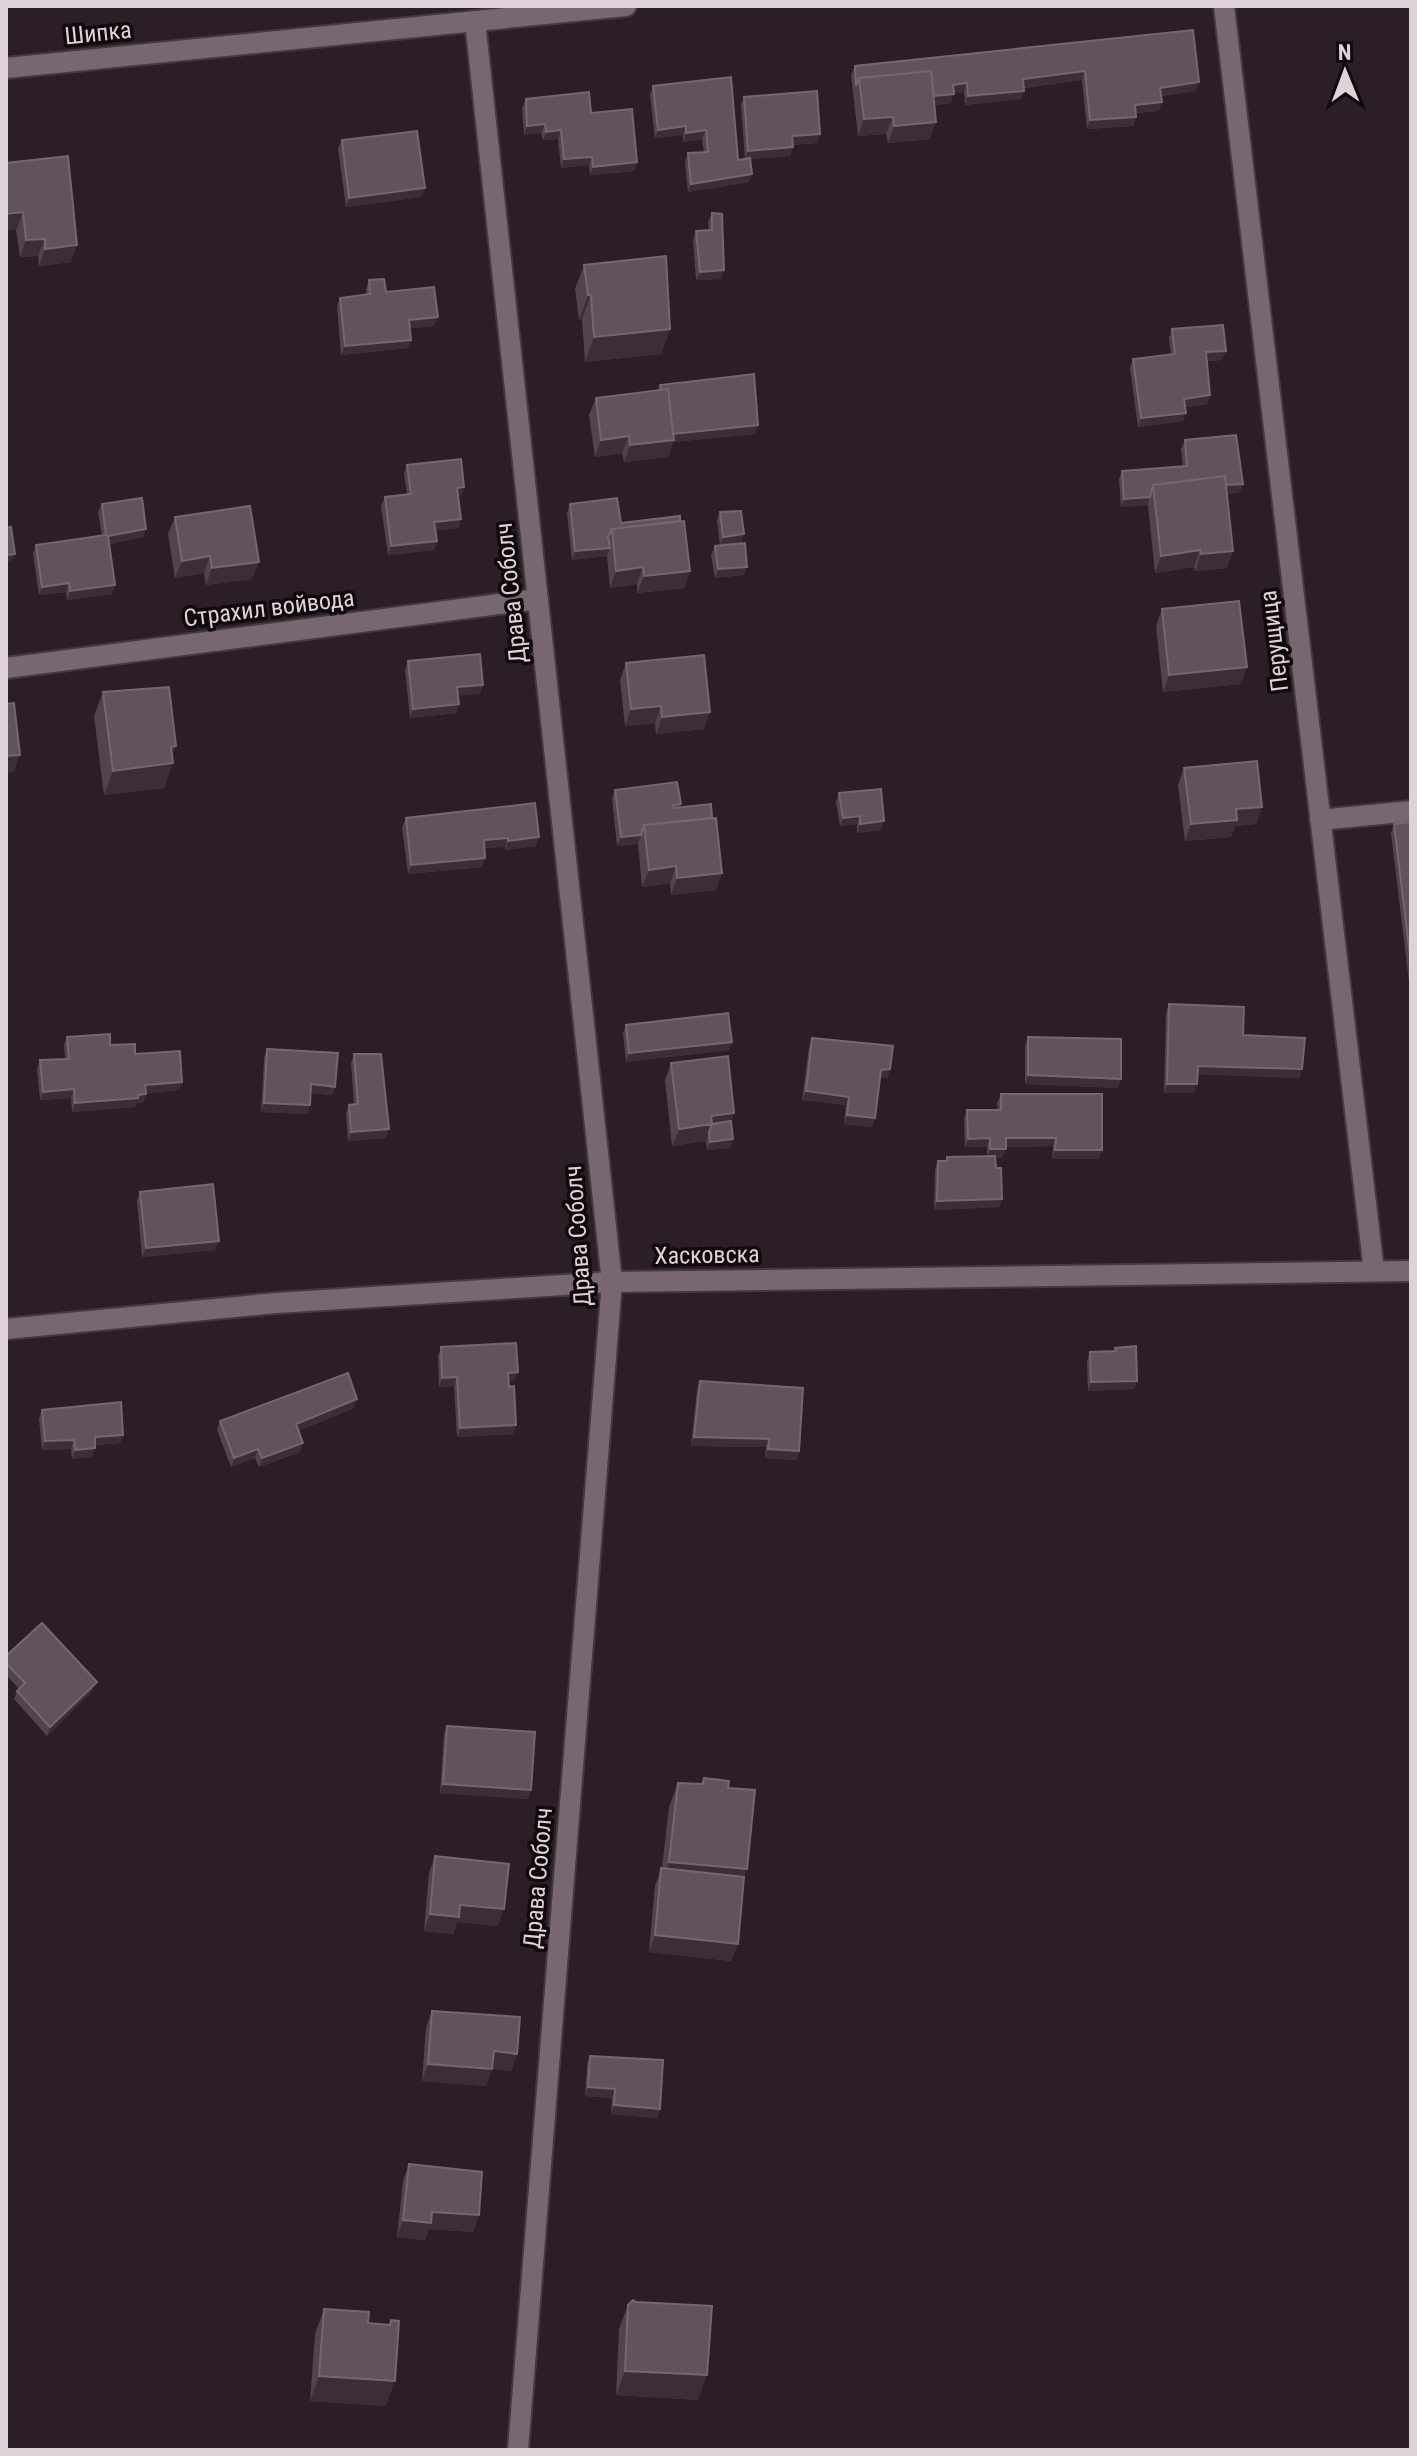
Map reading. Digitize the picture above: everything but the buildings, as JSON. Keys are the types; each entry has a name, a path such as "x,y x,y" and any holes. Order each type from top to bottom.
{"street":[{"name":"Шипка","path":"6,68 626,6"},
{"name":"Перущица","path":"1224,6 1374,1271"},
{"name":"Драва Соболч","path":"475,21 612,1282 518,2450"},
{"name":"Страхил войвода","path":"6,668 538,599"},
{"path":"1320,820 1411,811"},
{"name":"Хасковска","path":"6,1329 276,1303 612,1282 1411,1271"}]}
